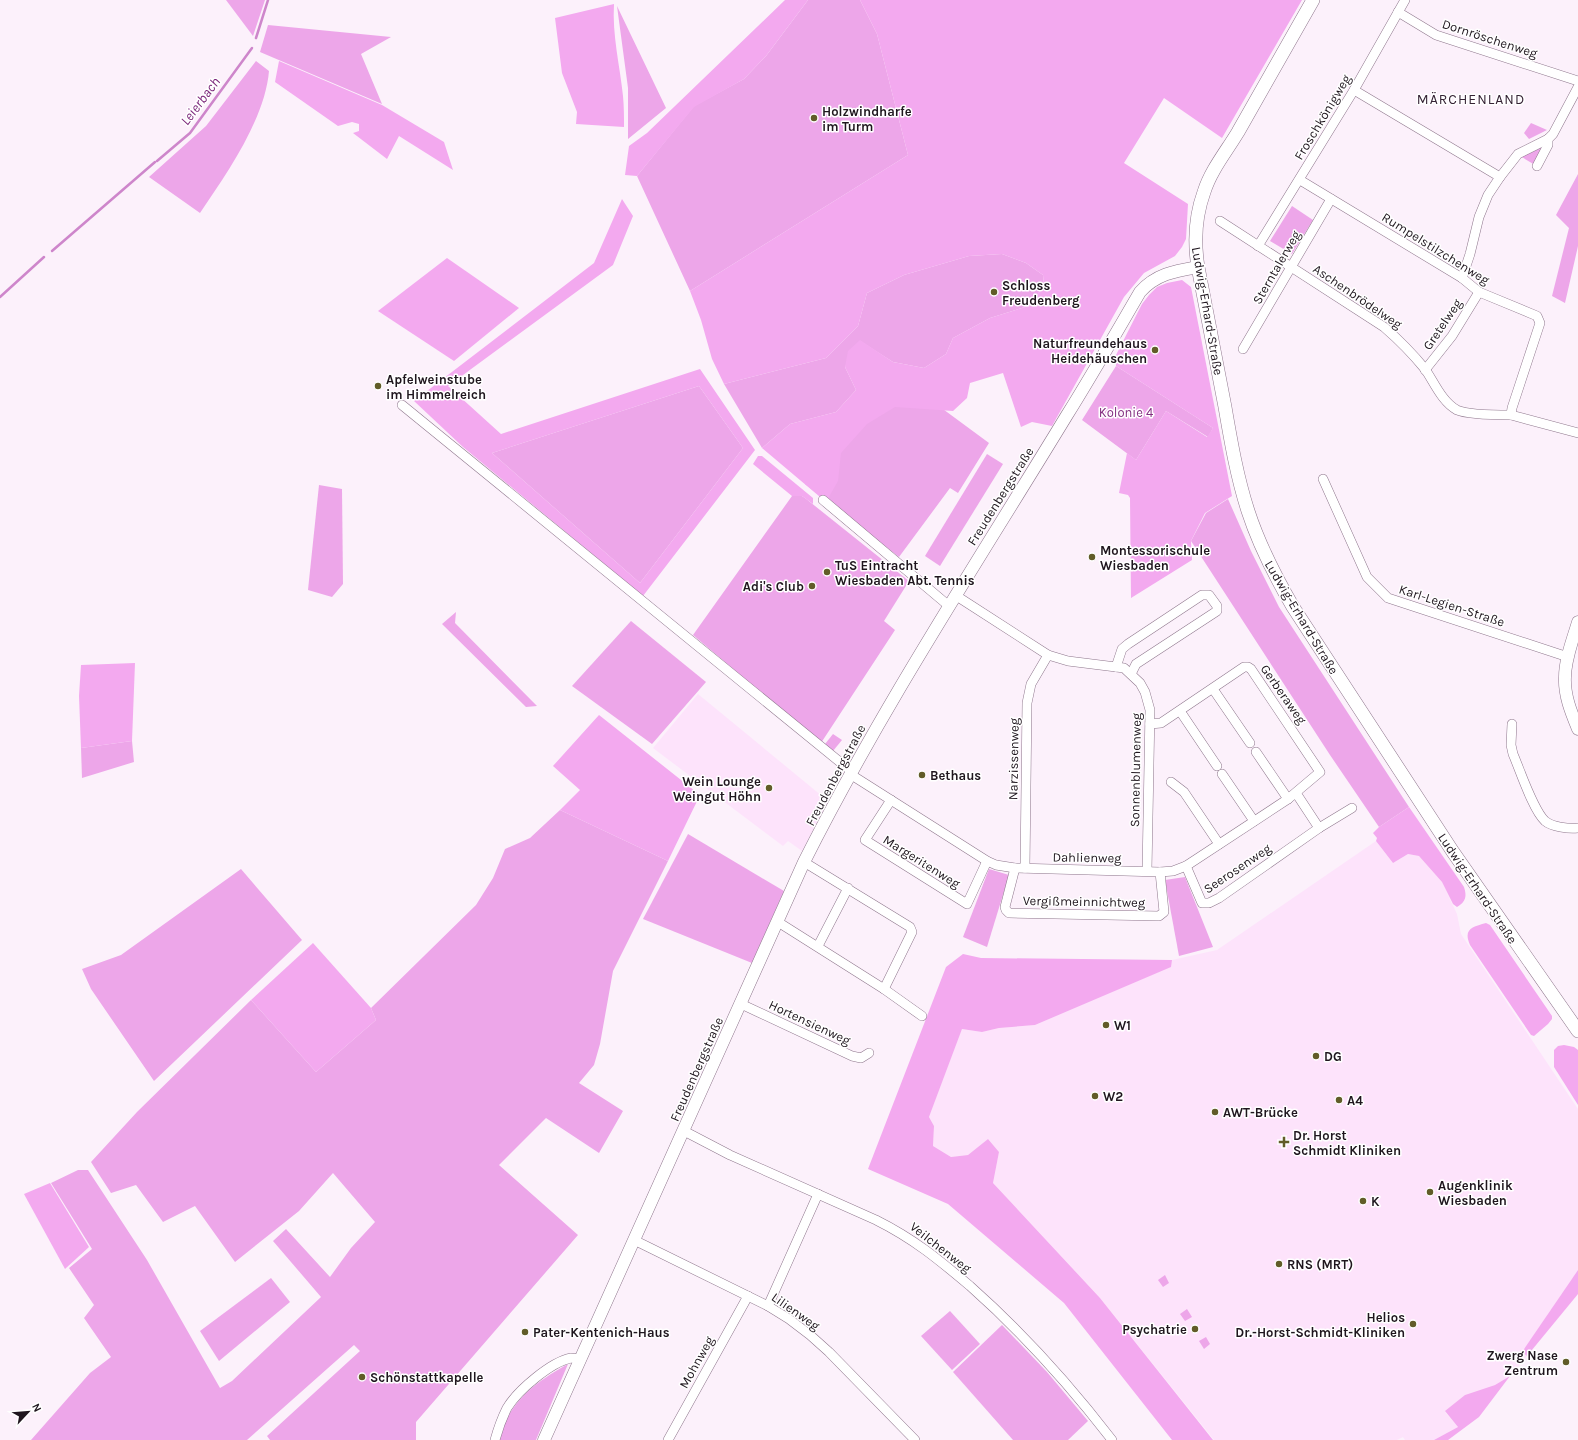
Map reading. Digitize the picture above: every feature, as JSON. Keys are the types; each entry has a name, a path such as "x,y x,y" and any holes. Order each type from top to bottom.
{"main road":[{"name":"Ludwig-Erhard-Straße","path":"1313,0 1207,183 1200,203 1196,226 1198,267 1241,488 1254,529 1272,569 1293,607 1427,813 1578,1031"}],"street":[{"name":"Froschkönigweg","path":"1258,246 1354,90 1405,0"},
{"name":"Dornröschenweg","path":"1398,12 1436,35 1578,81"},
{"path":"1462,278 1470,254 1479,217 1488,195 1500,176 1518,154 1553,134 1578,87"},
{"path":"1354,90 1500,176"},
{"path":"1537,166 1548,146 1548,138"},
{"name":"Rumpelstilzchenweg","path":"1300,180 1462,278 1479,292 1537,316 1540,323 1512,408 1511,416"},
{"name":"Sterntalerweg","path":"1243,349 1331,199"},
{"name":"Aschenbrödelweg","path":"1220,221 1384,327 1402,342 1425,370 1445,399 1455,409 1466,412 1511,416"},
{"name":"Freudenbergstraße","path":"544,1440 804,862 850,772 955,594 1068,414 1140,292 1150,282 1165,274 1198,267"},
{"name":"Gretelweg","path":"1425,370 1452,336 1479,292"},
{"name":"Dahlienweg","path":"402,405 850,772 987,861 1003,867 1014,868 1160,872 1173,871 1186,866 1288,799 1320,772"},
{"path":"1511,416 1578,433"},
{"name":"Karl-Legien-Straße","path":"1323,479 1367,577 1388,598 1568,657"},
{"path":"823,500 949,606"},
{"name":"Sonnenblumenweg","path":"955,594 1048,656 1068,661 1124,668 1140,683 1145,692 1150,710 1147,871"},
{"path":"1116,667 1122,649 1128,644 1202,595 1209,594 1217,606 1217,611 1136,664 1131,674"},
{"path":"1578,622 1564,676 1565,691 1578,729"},
{"name":"Narzissenweg","path":"1025,868 1026,704 1031,684 1048,656"},
{"name":"Gerberaweg","path":"1150,724 1161,723 1244,667 1248,667 1251,669 1320,772"},
{"path":"1213,689 1250,744"},
{"path":"1180,711 1217,766"},
{"path":"1512,724 1511,745 1513,754 1538,812 1546,822 1578,828"},
{"path":"1256,752 1288,799"},
{"path":"1222,774 1254,821"},
{"path":"1171,782 1184,792 1219,844"},
{"path":"1296,793 1319,828"},
{"name":"Margeritenweg","path":"891,800 864,840 967,904 987,861"},
{"name":"Seerosenweg","path":"1186,866 1200,902 1206,904 1209,903 1319,828 1352,808"},
{"path":"804,862 910,927 912,930 884,989"},
{"name":"Vergißmeinnichtweg","path":"1014,868 1005,907 1009,913 1159,916 1164,912 1160,872"},
{"path":"818,946 848,888"},
{"path":"778,922 884,989 922,1016"},
{"name":"Hortensienweg","path":"741,1004 852,1056 861,1058 869,1053"},
{"name":"Veilchenweg","path":"684,1131 730,1155 897,1230 918,1243 938,1258 996,1310 1041,1355 1071,1388 1112,1440"},
{"path":"768,1306 818,1194"},
{"name":"Lilienweg","path":"634,1240 768,1306 805,1331 829,1352 915,1440"},
{"name":"Mohnweg","path":"668,1440 748,1296"},
{"path":"495,1440 507,1408 516,1395 527,1384 543,1372 565,1360 571,1358 580,1359"}],"shaded area":[{"path":"785,0 808,0 766,56 744,79 694,107 637,176 625,175 629,146 647,133"},
{"path":"860,0 1302,0 1222,138 1164,98 1124,163 1188,204 1186,239 1175,256 1144,273 1124,297 1052,426 1032,422 1021,427 1003,373 970,383 967,398 953,411 895,407 867,424 841,453 838,481 826,502 762,448 790,424 836,412 856,390 845,367 848,351 860,340 893,362 924,368 946,354 953,338 990,318 1028,306 1044,286 1043,275 1026,263 1002,254 969,256 904,275 867,293 858,326 826,358 724,384 712,359 701,320 690,291 908,155 877,34"},
{"path":"614,4 614,27 623,96 624,127 576,124 577,112 562,73 555,18"},
{"path":"279,61 382,105 444,142 453,170 399,136 387,159 353,133 359,131 359,124 352,122 338,126 275,82"},
{"path":"622,199 633,216 613,265 448,386 501,434 700,369 755,450 643,596 463,447 414,401 594,263","holes":["699,386 743,448 640,583 492,453"]},
{"path":"447,258 519,308 454,361 378,311"},
{"path":"1182,280 1191,287 1232,496 1205,513 1191,541 1192,560 1131,598 1130,498 1128,495 1119,493 1127,453 1136,460 1166,411 1207,437 1213,428 1116,366 1116,355 1142,304 1157,287"},
{"path":"758,456 762,456 813,498 813,504 802,496 792,496 753,464"},
{"path":"135,663 132,741 81,748 79,696 81,665"},
{"path":"698,694 828,801 802,851 788,841 783,846 653,748"},
{"path":"599,715 700,795 668,861 560,810 580,790 553,766"},
{"path":"1409,807 1464,887 1464,901 1457,907 1453,904 1442,882 1419,856 1408,854 1393,863 1376,841 1377,838 1373,833 1379,827"},
{"name":"Dr. Horst Schmidt Kliniken","path":"1376,841 1393,863 1408,854 1419,856 1442,882 1457,914 1461,934 1578,1109 1578,1270 1522,1352 1527,1356 1510,1376 1495,1385 1465,1395 1445,1412 1458,1427 1434,1440 1405,1440 1403,1437 1397,1440 1214,1440 1100,1298 993,1183 999,1152 988,1139 968,1155 951,1157 933,1146 934,1126 929,1117 962,1029 982,1032 999,1028 1035,1025 1170,967 1172,960 1217,950"},
{"path":"1486,923 1490,925 1552,1016 1552,1019 1548,1024 1534,1036 1531,1035 1470,945 1468,940 1468,932 1477,926"},
{"path":"313,943 371,1008 376,1020 316,1072 251,1000"},
{"path":"963,954 981,958 1172,960 1171,967 1035,1025 999,1028 982,1032 962,1029 929,1117 934,1126 933,1146 951,1157 968,1155 988,1139 999,1152 993,1183 1100,1298 1213,1440 1172,1440 1064,1303 948,1204 868,1169 946,967"},
{"path":"1564,1045 1574,1047 1578,1050 1578,1105 1554,1067 1554,1050 1558,1046"},
{"path":"50,1183 89,1247 65,1269 24,1194"},
{"path":"1578,1270 1578,1294 1527,1356 1522,1352"},
{"path":"1510,1376 1479,1417 1448,1440 1434,1440 1458,1427 1445,1411 1465,1395 1495,1385"}],"green space":[{"path":"226,0 265,0 253,36"},
{"path":"808,0 860,0 877,34 908,155 690,291 637,176 694,106 744,79 766,56"},
{"path":"617,6 666,108 628,139 628,88"},
{"path":"268,25 391,37 361,54 382,104 260,52"},
{"path":"256,61 269,71 266,89 260,108 253,126 233,163 200,213 149,177 206,126"},
{"path":"1531,123 1547,130 1529,139 1524,133"},
{"path":"1544,146 1535,165 1520,156"},
{"path":"1578,174 1578,246 1565,303 1552,296 1569,228 1556,215"},
{"path":"1292,206 1313,220 1292,254 1270,241"},
{"path":"1002,254 1026,263 1043,275 1044,286 1028,306 990,318 953,338 946,354 924,368 893,362 860,341 845,367 856,390 836,412 790,424 762,448 724,384 826,358 858,326 867,293 904,275 969,256"},
{"name":"Kolonie 4","path":"1116,366 1213,428 1208,437 1166,411 1136,460 1082,420"},
{"path":"699,386 743,448 640,583 492,453"},
{"path":"932,401 989,443 958,493 950,488 899,557 805,484 863,411"},
{"path":"987,454 1003,464 940,566 925,556"},
{"path":"319,485 342,489 343,584 332,597 308,590"},
{"path":"792,496 802,496 805,498 909,581 884,621 895,630 821,743 693,635"},
{"path":"1228,499 1251,551 1279,607 1409,807 1379,827 1330,755 1191,541 1206,513"},
{"path":"456,612 455,623 537,706 526,707 442,624"},
{"path":"631,621 706,682 652,744 572,686"},
{"path":"833,734 842,740 833,751 825,744"},
{"path":"132,741 134,762 82,778 81,748"},
{"path":"560,810 668,861 613,971 600,1044 594,1065 579,1083 623,1111 599,1153 546,1118 499,1165 578,1235 416,1422 416,1440 270,1440 267,1436 360,1351 354,1345 247,1440 31,1440 90,1373 111,1357 84,1318 94,1305 69,1268 92,1249 51,1183 78,1170 88,1170 147,1260 220,1388 232,1381 321,1297 273,1241 286,1229 330,1277 351,1248 375,1222 333,1173 299,1211 235,1262 195,1206 163,1222 136,1185 111,1193 91,1162 137,1112 251,1000 316,1072 376,1020 371,1008 476,905 493,878 505,849 530,838"},
{"path":"688,834 784,891 752,963 643,919"},
{"path":"241,869 302,940 154,1081 91,989 82,969 121,955"},
{"path":"989,869 1009,875 987,947 963,937"},
{"path":"1185,877 1213,947 1179,956 1165,880"},
{"path":"1165,1275 1169,1283 1163,1287 1158,1280"},
{"path":"271,1278 290,1302 219,1361 200,1331"},
{"path":"1187,1309 1192,1317 1185,1321 1180,1314"},
{"path":"950,1311 980,1344 952,1370 921,1336"},
{"path":"1002,1325 1047,1372 1088,1421 1068,1440 1013,1440 953,1372"},
{"path":"1206,1337 1210,1344 1204,1349 1199,1341"},
{"path":"568,1364 536,1440 498,1440 509,1414 525,1394 544,1378"}],"waterway":[{"name":"Leierbach","path":"256,38 268,0"},
{"name":"Leierbach","path":"157,161 190,133 252,48"},
{"name":"Leierbach","path":"52,251 155,162"},
{"name":"Leierbach","path":"0,297 44,257"}],"place":[{"name":"Holzwindharfe im Turm","path":"814,118"},
{"name":"Schloss Freudenberg","path":"994,292"},
{"name":"Naturfreundehaus Heidehäuschen","path":"1155,350"},
{"name":"Apfelweinstube im Himmelreich","path":"378,386"},
{"name":"Montessorischule Wiesbaden","path":"1092,557"},
{"name":"TuS Eintracht Wiesbaden Abt. Tennis","path":"827,572"},
{"name":"Adi's Club","path":"812,586"},
{"name":"Bethaus","path":"922,775"},
{"name":"Wein Lounge Weingut Höhn","path":"769,788"},
{"name":"W1","path":"1106,1025"},
{"name":"DG","path":"1316,1056"},
{"name":"W2","path":"1095,1096"},
{"name":"A4","path":"1339,1100"},
{"name":"AWT-Brücke","path":"1215,1112"},
{"name":"Dr. Horst Schmidt Kliniken","path":"1284,1142"},
{"name":"Augenklinik Wiesbaden","path":"1430,1192"},
{"name":"K","path":"1363,1201"},
{"name":"RNS (MRT)","path":"1279,1264"},
{"name":"Helios Dr.-Horst-Schmidt-Kliniken","path":"1413,1324"},
{"name":"Psychatrie","path":"1195,1329"},
{"name":"Pater-Kentenich-Haus","path":"525,1332"},
{"name":"Zwerg Nase Zentrum","path":"1566,1362"},
{"name":"Schönstattkapelle","path":"362,1377"}],"district":[{"name":"MÄRCHENLAND","path":"1471,99"}]}
